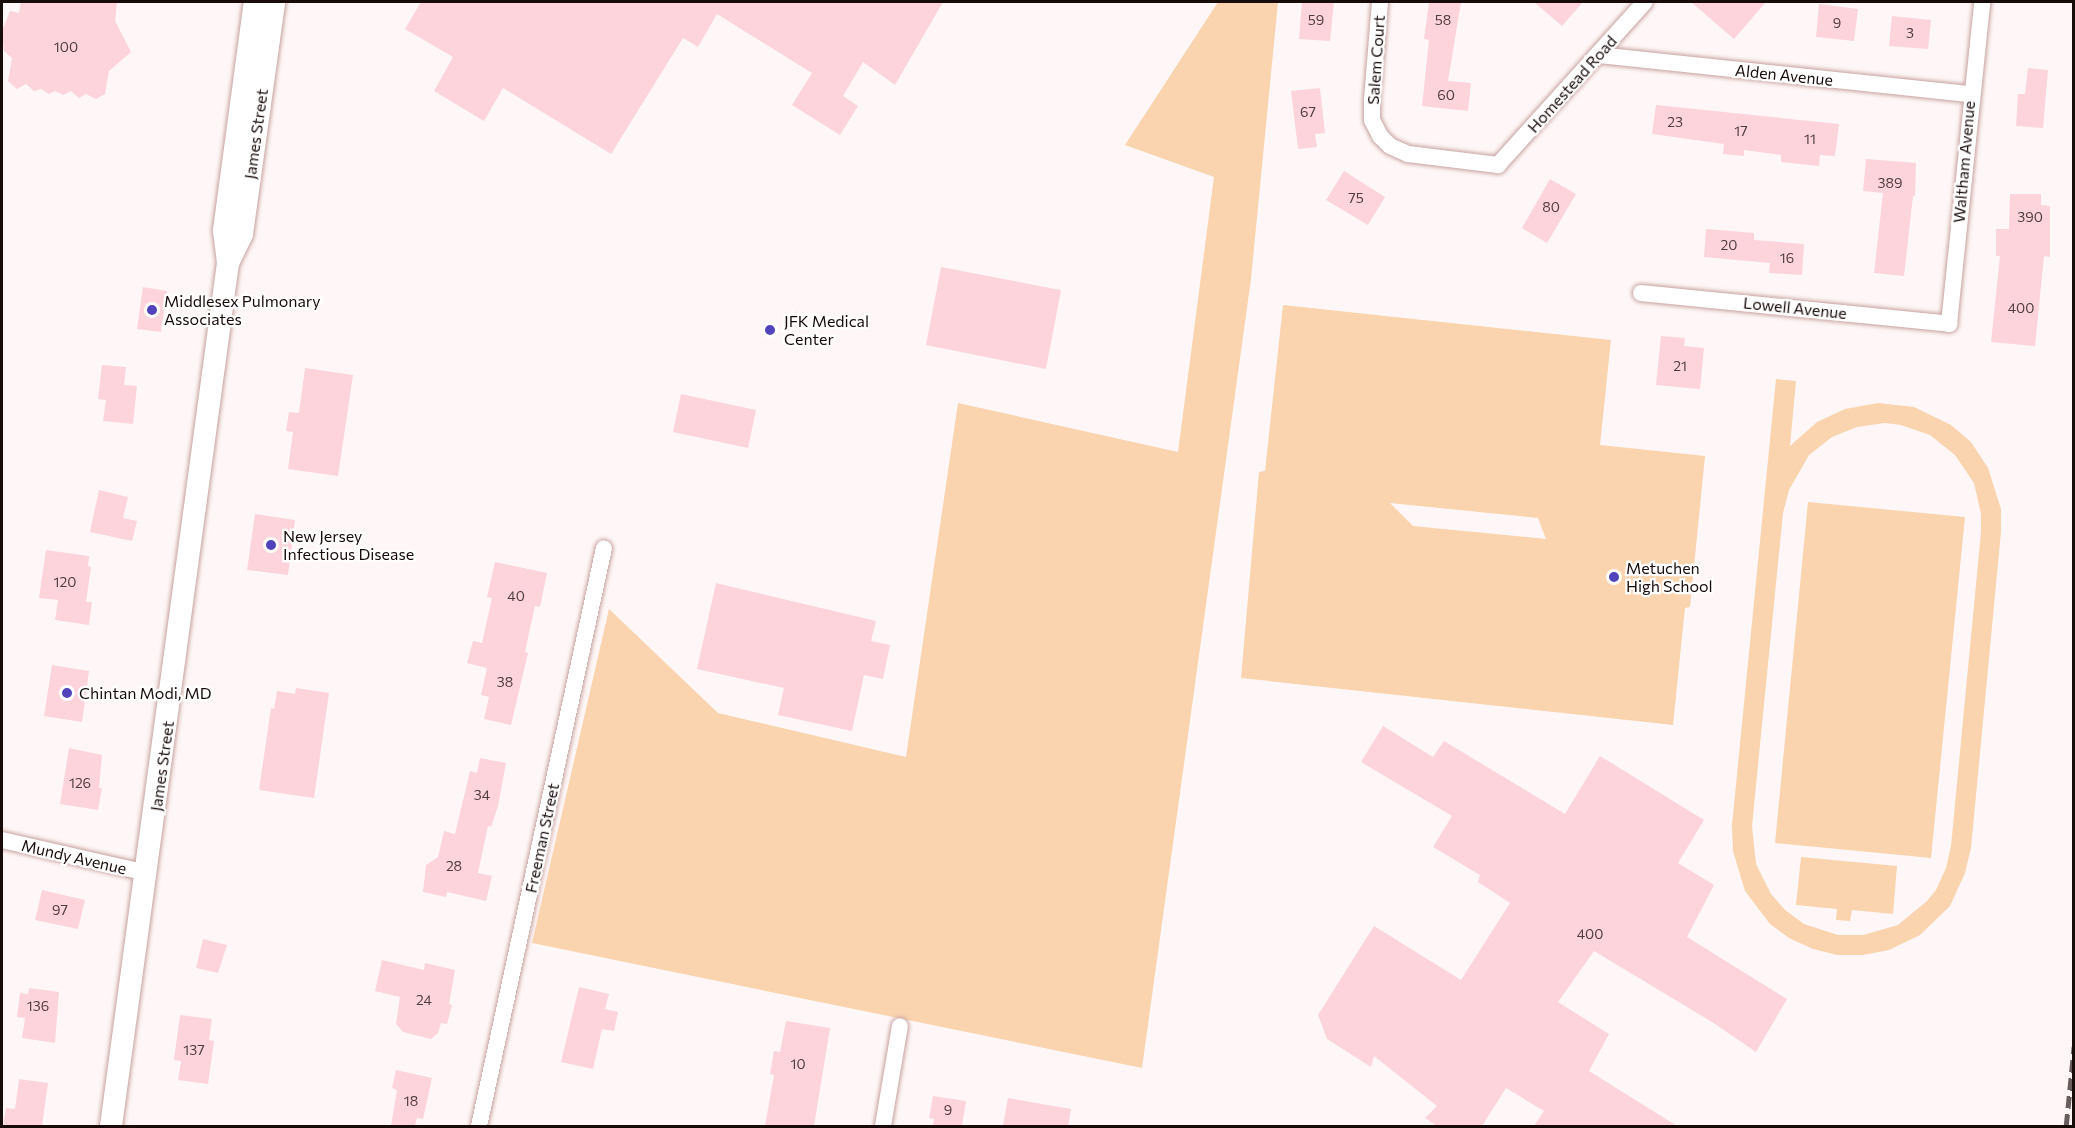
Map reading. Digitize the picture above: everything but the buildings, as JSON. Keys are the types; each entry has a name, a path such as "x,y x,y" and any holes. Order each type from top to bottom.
{"street":[{"name":"James Street","path":"111,1126 228,262 225,230 255,2"},
{"name":"James Street","path":"228,262 242,234 274,2"},
{"name":"Salem Court","path":"1380,2 1372,100 1372,120 1380,136 1390,146 1408,154 1498,165"},
{"name":"Homestead Road","path":"1498,165 1645,2"},
{"name":"Waltham Avenue","path":"1949,324 1970,94 1982,2"},
{"name":"Alden Avenue","path":"1598,55 1970,94"},
{"name":"Lowell Avenue","path":"1641,293 1949,324"},
{"name":"Freeman Street","path":"479,1126 604,548"},
{"name":"Mundy Avenue","path":"2,840 147,873"},
{"path":"883,1126 900,1026"}],"shaded area":[{"path":"1218,2 1278,2 1251,279 1142,1068 532,943 609,609 718,713 906,757 958,403 1178,452 1214,177 1125,145"},
{"path":"1283,305 1611,340 1600,445 1705,456 1690,607 1685,608 1673,725 1241,678 1259,472 1265,471","holes":["1390,503 1538,518 1546,539 1413,526"]},
{"path":"1776,379 1796,381 1790,446 1817,422 1845,409 1878,403 1914,407 1951,425 1971,442 1988,468 2001,509 2001,532 1971,848 1965,873 1950,906 1920,935 1889,950 1863,955 1837,955 1813,949 1789,938 1770,924 1745,891 1733,851 1732,825","holes":["1885,423 1901,425 1930,435 1955,455 1974,483 1981,514 1951,846 1946,868 1936,890 1927,901 1898,925 1863,935 1838,935 1804,924 1785,910 1771,894 1756,864 1752,826 1783,513 1789,490 1809,455 1832,437 1857,427"]},
{"path":"1808,502 1965,517 1931,858 1775,843"},
{"path":"1801,857 1897,866 1893,914 1852,910 1850,921 1836,920 1837,909 1796,905"}],"railway":[{"path":"2066,1126 2074,1046"}],"place":[{"name":"Middlesex Pulmonary Associates","path":"152,310"},
{"name":"JFK Medical Center","path":"770,330"},
{"name":"New Jersey Infectious Disease","path":"271,545"},
{"name":"Metuchen High School","path":"1614,577"},
{"name":"Chintan Modi, MD","path":"67,693"}]}
